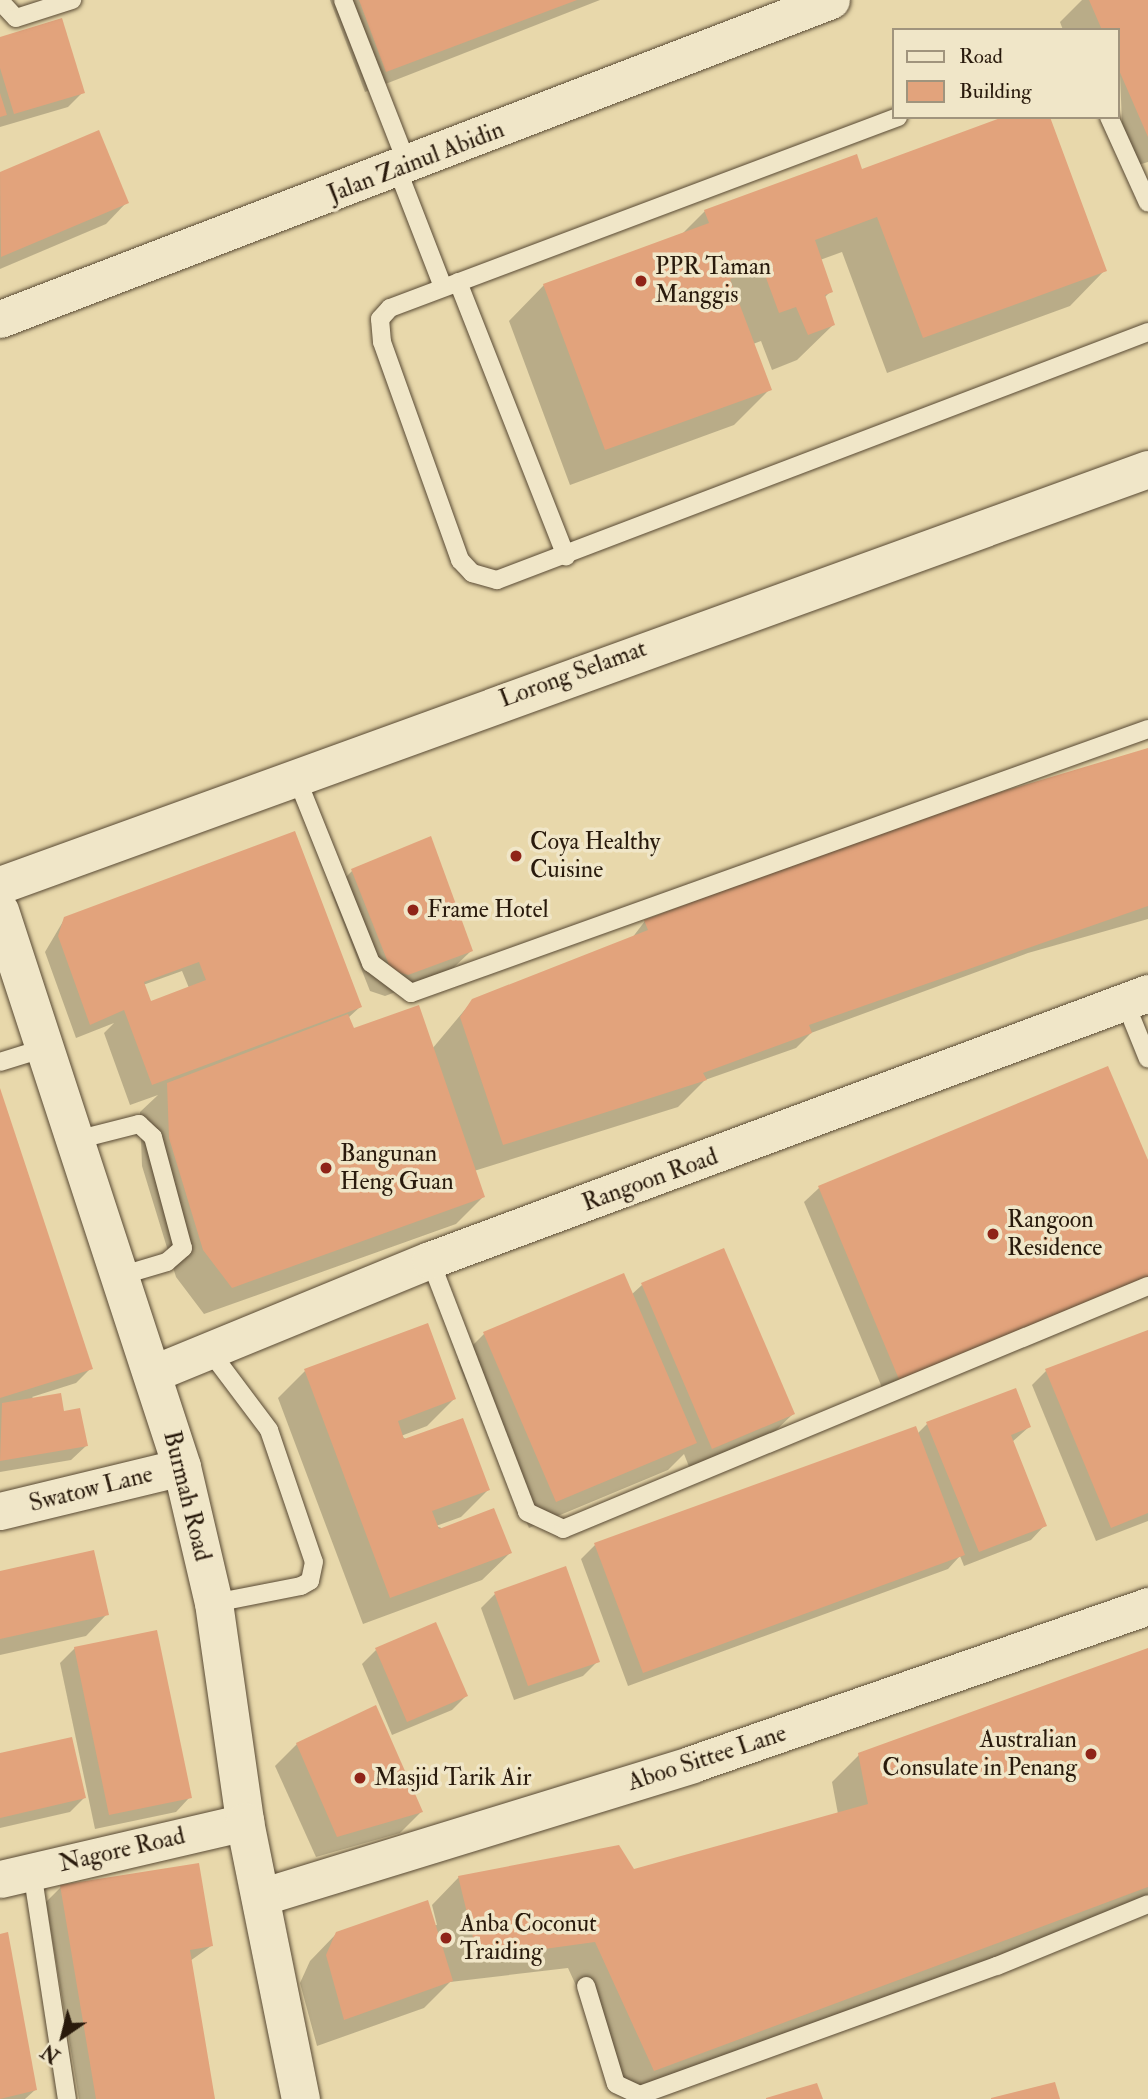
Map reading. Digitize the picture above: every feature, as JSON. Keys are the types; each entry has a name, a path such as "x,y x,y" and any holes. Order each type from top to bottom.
{"main road":[{"name":"Burmah Road","path":"0,911 183,1467 214,1603 245,1822 301,2099"}],"street":[{"name":"Jalan Zainul Abidin","path":"0,319 403,168 831,0"},
{"name":"Lorong Selamat","path":"0,885 295,774 1148,469"},
{"name":"Rangoon Road","path":"154,1373 430,1260 1136,998"},
{"name":"Swatow Lane","path":"0,1511 183,1467"},
{"name":"Aboo Sittee Lane","path":"261,1897 681,1768 1148,1606"},
{"name":"Nagore Road","path":"16,1875 245,1822"}],"lane":[{"path":"0,1 16,18 72,0"},
{"path":"343,0 403,168 566,556"},
{"path":"893,119 390,309 378,331 460,560 472,573 498,580 566,556 1148,332"},
{"path":"1110,119 1148,203"},
{"path":"295,774 370,962 411,993 1148,729"},
{"path":"1136,998 1148,1059"},
{"path":"0,1062 45,1048"},
{"path":"76,1140 139,1124 153,1137 183,1248 167,1262 122,1275"},
{"path":"430,1260 527,1512 563,1529 1148,1286"},
{"path":"209,1350 269,1430 314,1562 310,1581 300,1586 214,1603"},
{"path":"16,1875 67,2099"},
{"path":"586,1986 616,2084 640,2095 997,1966 1148,1904"}],"building":[{"path":"359,0 577,0 386,72"},
{"path":"1089,0 1148,0 1148,137 1120,73 1120,28 1101,28"},
{"path":"62,18 85,93 14,114 0,68 0,37"},
{"path":"0,93 7,115 0,117"},
{"name":"PPR Taman Manggis","path":"998,119 1051,119 1107,271 923,338 877,217 815,240 833,292 825,295 835,325 808,335 796,307 779,313 762,267 730,279 772,390 605,450 543,284 709,223 704,210 857,154 862,169"},
{"path":"99,130 129,203 1,257 0,172"},
{"path":"1148,748 1148,906 809,1025 812,1033 703,1073 707,1080 503,1145 460,1017 472,999 648,930 644,920 927,814"},
{"path":"295,831 362,1007 152,1085 124,1010 90,1025 58,936 64,917","holes":["199,962 206,980 151,1001 144,982"]},
{"name":"Frame Hotel","path":"431,836 473,951 408,975 391,970 351,869"},
{"name":"Bangunan Heng Guan","path":"419,1005 485,1197 232,1288 203,1250 169,1138 167,1083 348,1014 354,1028"},
{"name":"Rangoon Residence","path":"1108,1066 1148,1160 1148,1281 901,1384 818,1186"},
{"path":"0,1088 93,1369 0,1398"},
{"path":"724,1248 795,1414 712,1449 641,1283"},
{"path":"624,1273 697,1443 556,1502 483,1332"},
{"path":"428,1323 456,1399 398,1421 404,1439 463,1418 490,1490 432,1511 439,1529 494,1508 512,1553 390,1598 304,1369"},
{"path":"1148,1330 1148,1513 1111,1528 1045,1369"},
{"path":"1016,1388 1031,1427 1011,1435 1047,1526 979,1552 926,1422"},
{"path":"61,1393 64,1411 80,1408 88,1446 0,1461 2,1403"},
{"path":"916,1426 965,1555 643,1673 594,1543"},
{"path":"94,1550 109,1615 0,1639 0,1571"},
{"path":"566,1566 600,1662 528,1686 494,1592"},
{"path":"436,1622 468,1696 407,1722 375,1648"},
{"path":"157,1630 192,1798 109,1815 74,1647"},
{"path":"1148,1648 1148,1887 654,2071 595,1942 478,1958 458,1876 619,1845 634,1869 868,1804 858,1753"},
{"name":"Masjid Tarik Air","path":"376,1705 423,1812 337,1837 296,1743"},
{"path":"72,1737 86,1798 0,1818 0,1753"},
{"path":"199,1863 213,1946 190,1950 215,2099 96,2099 60,1885"},
{"path":"428,1900 453,1981 344,2020 326,1955 336,1932"},
{"path":"8,1932 37,2090 0,2099 0,1934"},
{"path":"1055,2082 1060,2099 991,2099 991,2098"},
{"path":"817,2083 823,2099 766,2099 766,2098"}],"place":[{"name":"PPR Taman Manggis","path":"641,281"},
{"name":"Coya Healthy Cuisine","path":"516,856"},
{"name":"Frame Hotel","path":"413,910"},
{"name":"Bangunan Heng Guan","path":"326,1168"},
{"name":"Rangoon Residence","path":"993,1234"},
{"name":"Australian Consulate in Penang","path":"1091,1754"},
{"name":"Masjid Tarik Air","path":"360,1778"},
{"name":"Anba Coconut Traiding","path":"446,1938"}]}
